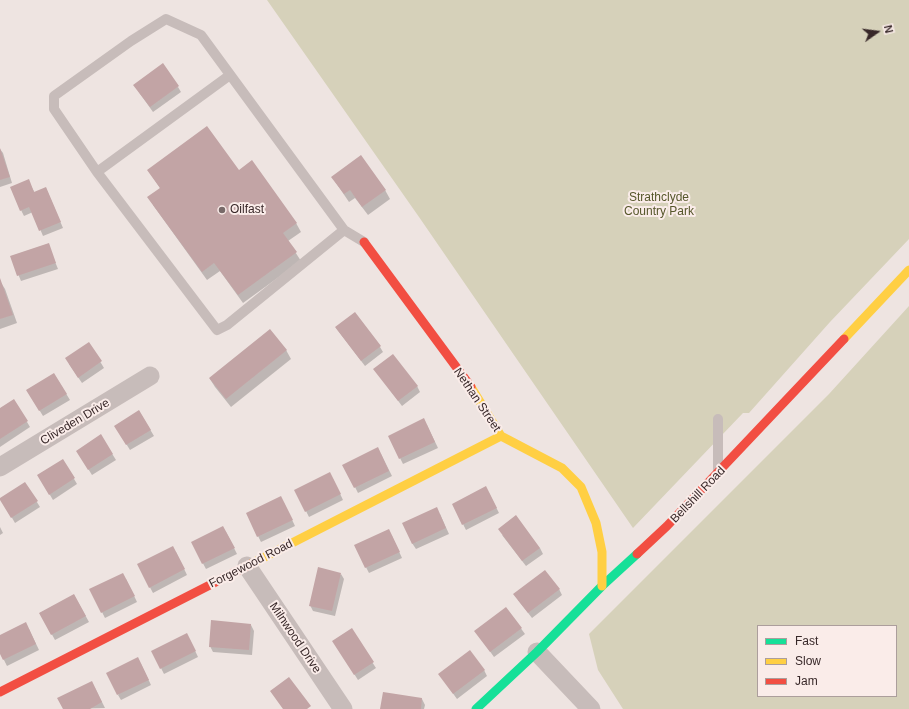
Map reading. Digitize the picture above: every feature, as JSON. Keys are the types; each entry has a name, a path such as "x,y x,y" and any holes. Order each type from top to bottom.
{"street":[{"name":"Nethan Street","path":"364,242 473,390 501,436 562,468 581,486 596,523 602,552 602,586"},
{"name":"Bellshill Road","path":"476,709 537,652 602,586 667,526 909,270"},
{"name":"Cliveden Drive","path":"0,467 150,376"},
{"name":"Forgewood Road","path":"0,692 501,436"},
{"name":"Milnwood Drive","path":"247,566 342,709"},
{"path":"537,652 590,709"}],"lane":[{"path":"344,230 228,325 217,330 97,172 54,109 54,96 130,41 166,20 201,35 344,230 364,242"},
{"path":"97,172 230,75"},
{"path":"717,474 718,419"}],"green space":[{"name":"Strathclyde Country Park","path":"267,0 909,0 909,239 830,322 749,413 743,413 633,528 419,217"},
{"path":"909,306 909,709 623,709 598,670 589,634 829,394"}],"building":[{"path":"163,63 179,86 150,107 133,85"},
{"name":"Oilfast","path":"207,126 239,170 252,160 297,223 283,233 297,252 238,295 214,263 202,272 147,197 160,188 147,170"},
{"path":"0,148 10,177 0,180"},
{"path":"361,155 386,190 362,207 350,190 344,194 331,177"},
{"path":"29,179 34,192 46,187 61,222 39,231 29,207 20,211 10,187"},
{"path":"49,243 56,263 17,276 10,256"},
{"path":"0,278 13,315 0,319"},
{"path":"355,312 381,346 361,361 335,327"},
{"path":"270,329 287,350 226,399 209,378"},
{"path":"89,342 102,361 78,378 65,358"},
{"path":"393,354 418,386 398,401 373,369"},
{"path":"54,373 67,394 39,411 26,390"},
{"path":"14,399 28,421 0,439 0,408"},
{"path":"139,410 151,430 126,445 114,426"},
{"path":"424,418 435,442 399,459 388,436"},
{"path":"101,434 113,454 88,470 76,451"},
{"path":"378,447 389,471 354,488 342,465"},
{"path":"63,459 75,478 49,495 37,475"},
{"path":"330,472 341,494 305,512 294,490"},
{"path":"25,482 38,501 11,518 0,498"},
{"path":"486,486 497,508 462,525 452,504"},
{"path":"281,496 293,520 257,537 246,513"},
{"path":"437,507 446,528 412,544 402,523"},
{"path":"516,515 540,548 522,561 498,529"},
{"path":"223,526 235,548 202,564 191,542"},
{"path":"389,529 400,552 365,568 354,545"},
{"path":"173,546 185,569 149,588 137,564"},
{"path":"318,567 341,573 332,611 309,606"},
{"path":"545,570 560,589 528,613 513,594"},
{"path":"123,573 135,596 101,613 89,589"},
{"path":"74,594 86,616 51,635 39,613"},
{"path":"506,607 522,628 490,652 474,631"},
{"path":"211,620 251,624 249,650 209,647"},
{"path":"26,622 36,644 3,660 0,654 0,635"},
{"path":"352,628 374,662 354,675 332,641"},
{"path":"187,633 196,651 160,669 151,651"},
{"path":"470,650 485,670 453,694 438,674"},
{"path":"138,657 149,680 117,695 106,673"},
{"path":"289,677 311,706 307,709 283,709 270,691"},
{"path":"92,681 102,702 90,709 63,709 57,698"},
{"path":"383,692 422,698 421,709 380,709"}],"traffic: fast":[{"path":"476,709 537,652 602,586 637,554"}],"traffic: slow":[{"path":"844,339 909,270"},
{"path":"471,387 501,436 562,468 581,487 596,523 602,552 602,586"},
{"path":"251,564 501,436"}],"traffic: jam":[{"path":"364,242 471,387"},
{"path":"637,554 667,526 844,339"},
{"path":"0,692 251,564"}],"place":[{"name":"Oilfast","path":"222,210"}]}
